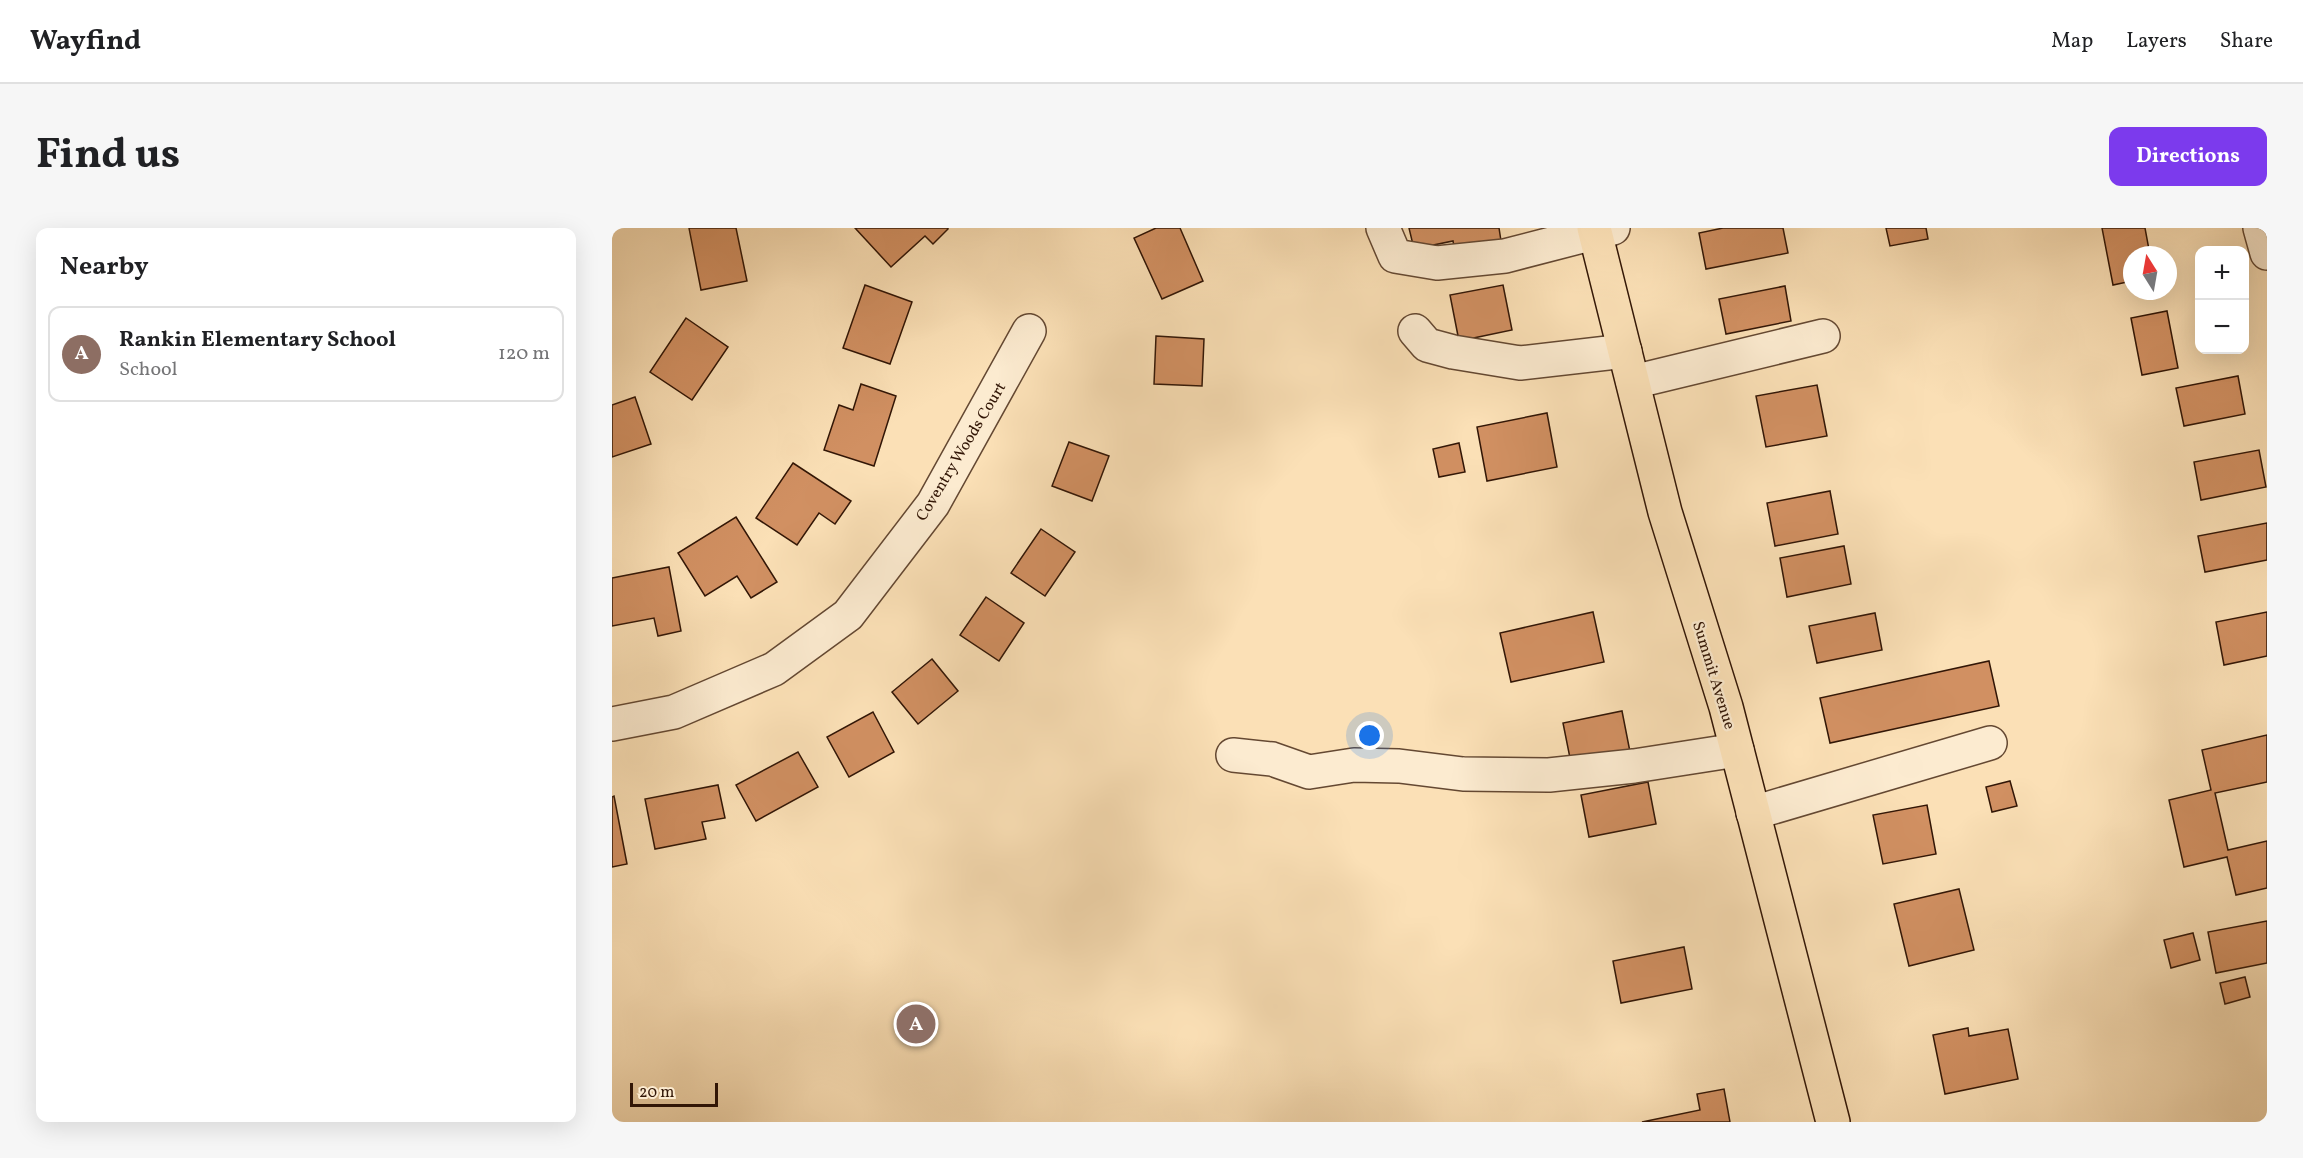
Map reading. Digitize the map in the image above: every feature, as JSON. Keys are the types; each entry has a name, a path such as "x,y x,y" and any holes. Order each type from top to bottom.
{"main road":[{"name":"Summit Avenue","path":"1601,230 1629,366 1665,512 1737,750 1833,1122"}],"street":[{"path":"1383,228 1395,256 1437,263 1505,256 1601,230"},
{"path":"2260,228 2267,254"},
{"name":"Coventry Woods Court","path":"612,724 674,712 774,669 849,615 933,504 1029,331"},
{"path":"1415,331 1427,345 1453,352 1520,363 1629,366 1823,336"},
{"path":"1753,813 1990,742"},
{"path":"1233,755 1272,759 1309,772 1354,765 1399,766 1463,774 1549,776 1635,766 1737,750"}],"building":[{"path":"689,228 736,228 747,281 701,290"},
{"path":"855,228 948,229 933,244 925,236 891,267"},
{"path":"1156,228 1180,228 1203,281 1162,299 1134,238"},
{"path":"1409,228 1499,228 1501,241 1455,251 1453,241 1414,249"},
{"path":"1723,228 1783,228 1788,253 1706,269 1699,233"},
{"path":"1886,228 1926,228 1928,239 1890,246"},
{"path":"2102,228 2145,228 2148,246 2123,246 2123,283 2113,285"},
{"path":"865,285 912,302 890,364 843,348"},
{"path":"1503,285 1512,330 1459,341 1450,295"},
{"path":"1785,286 1791,321 1726,334 1719,299"},
{"path":"2167,311 2178,368 2142,375 2131,318"},
{"path":"686,318 728,347 692,400 650,372"},
{"path":"1156,336 1204,339 1202,386 1154,384"},
{"path":"2238,376 2245,414 2184,426 2176,388"},
{"path":"861,384 896,396 874,466 824,450 839,405 853,410"},
{"path":"1817,385 1827,436 1766,447 1756,396"},
{"path":"635,397 651,444 612,457 612,405"},
{"path":"1547,413 1557,467 1487,481 1477,427"},
{"path":"1069,442 1109,456 1092,501 1052,486"},
{"path":"1459,443 1465,472 1439,477 1433,449"},
{"path":"2259,450 2266,487 2201,500 2194,462"},
{"path":"793,463 851,501 835,524 819,513 797,545 756,518"},
{"path":"1830,491 1838,534 1775,546 1767,503"},
{"path":"736,517 777,582 751,598 737,576 705,596 678,553"},
{"path":"2267,523 2267,560 2205,572 2198,536"},
{"path":"1041,529 1075,552 1045,596 1011,573"},
{"path":"1844,546 1851,584 1787,597 1780,558"},
{"path":"669,567 681,631 658,636 654,618 612,626 612,578"},
{"path":"986,597 1024,623 999,661 960,635"},
{"path":"1593,612 1604,662 1511,682 1500,633"},
{"path":"2267,612 2267,656 2224,665 2216,622"},
{"path":"1875,613 1882,650 1817,663 1809,626"},
{"path":"932,659 958,691 918,724 892,692"},
{"path":"1989,661 1999,706 1830,743 1820,698"},
{"path":"1622,711 1631,757 1572,768 1563,723"},
{"path":"873,712 894,752 849,777 827,737"},
{"path":"2267,735 2267,782 2215,793 2228,850 2267,841 2267,888 2236,895 2227,857 2184,867 2169,800 2211,790 2202,750"},
{"path":"798,752 818,787 756,821 736,785"},
{"path":"2010,781 2017,806 1992,812 1986,787"},
{"path":"1648,782 1656,824 1589,837 1581,795"},
{"path":"718,785 725,818 702,822 706,839 655,849 645,799"},
{"path":"614,796 627,864 612,867 612,797"},
{"path":"1927,805 1936,854 1883,864 1873,815"},
{"path":"1959,889 1974,950 1909,966 1894,904"},
{"path":"2267,921 2267,963 2216,973 2208,932"},
{"path":"2193,933 2200,960 2171,968 2164,940"},
{"path":"1684,947 1692,989 1621,1003 1613,961"},
{"path":"2245,977 2250,997 2225,1004 2220,983"},
{"path":"1968,1028 1969,1036 2008,1029 2018,1079 1945,1094 1933,1035"},
{"path":"1724,1089 1730,1122 1642,1122 1700,1110 1697,1094"}],"place":[{"name":"Rankin Elementary School","path":"916,1024"}]}
